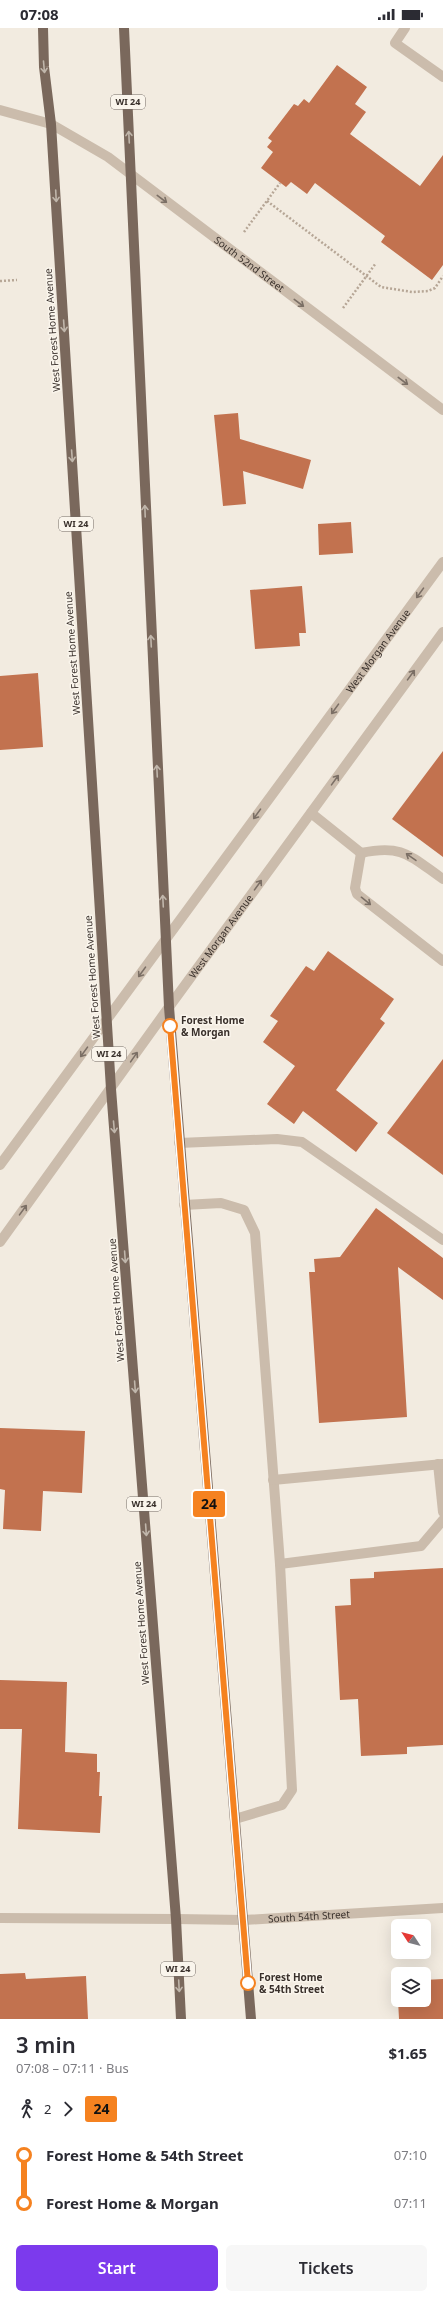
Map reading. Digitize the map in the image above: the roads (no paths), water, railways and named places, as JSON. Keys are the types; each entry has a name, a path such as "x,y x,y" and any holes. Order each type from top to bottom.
{"main road":[{"name":"West Forest Home Avenue","path":"43,28 44,67 52,124 111,1089 176,1919 181,2019"},
{"name":"WI 24","path":"124,28 168,1007 251,2019"}],"street":[{"path":"405,28 395,42 443,77"},
{"name":"South 52nd Street","path":"0,110 52,124 108,157 131,176 443,410"},
{"name":"West Morgan Avenue","path":"0,1165 443,562"},
{"name":"West Morgan Avenue","path":"0,1242 111,1089 168,1007 443,632"},
{"path":"311,813 361,853"},
{"path":"361,853 382,848 404,852 443,879"},
{"path":"361,853 355,888 357,894 443,961"},
{"path":"179,1143 277,1139 302,1142 443,1240"},
{"path":"184,1206 221,1203 244,1210 255,1234 280,1564 292,1790 282,1805 235,1819"},
{"path":"273,1480 440,1464 443,1512"},
{"path":"280,1564 421,1546 443,1520"},
{"name":"South 54th Street","path":"0,1918 244,1920 443,1908"}],"place":[{"name":"Forest Home & Morgan","path":"170,1026"},
{"name":"Forest Home & 54th Street","path":"248,1983"}]}
